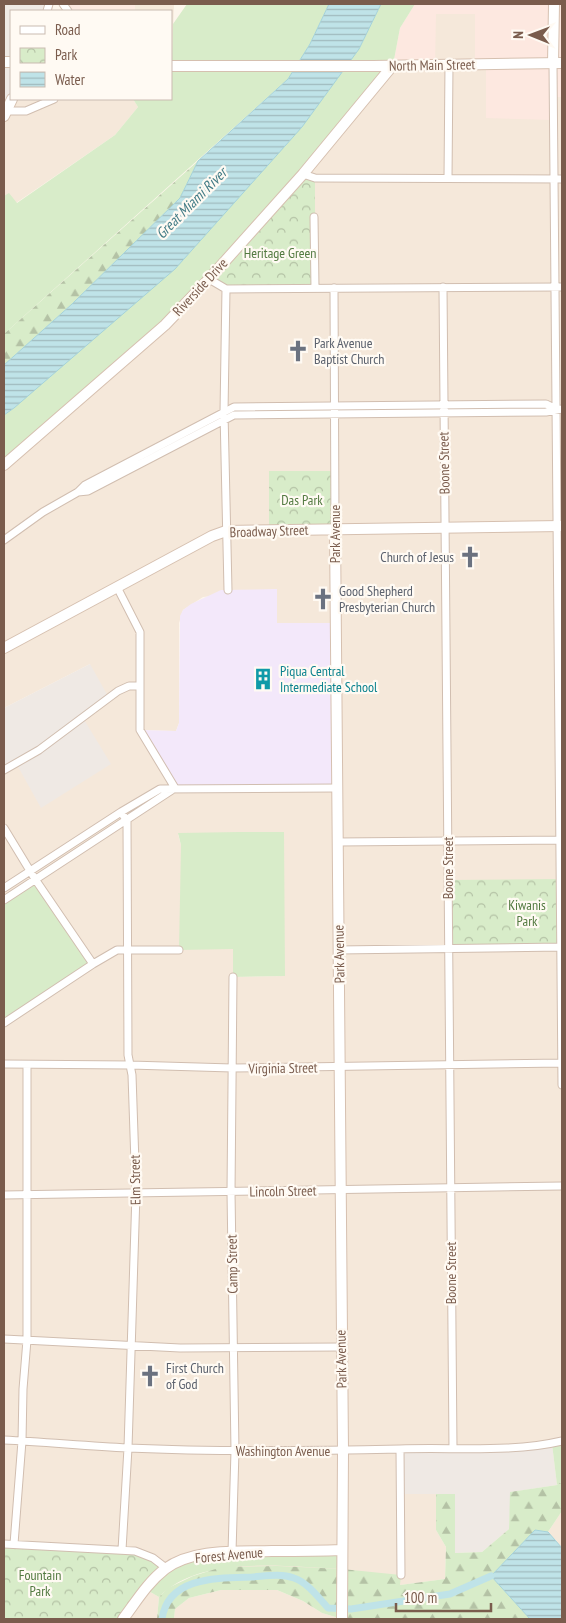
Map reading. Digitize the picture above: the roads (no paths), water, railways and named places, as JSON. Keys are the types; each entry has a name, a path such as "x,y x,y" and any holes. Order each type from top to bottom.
{"street":[{"path":"554,4 558,64 562,1085"},
{"path":"448,178 449,64"},
{"name":"North Main Street","path":"172,66 302,67 558,64"},
{"name":"Riverside Drive","path":"4,465 165,325 209,279 302,174 393,65"},
{"path":"12,100 5,113 26,112 52,100"},
{"path":"302,174 315,178 558,179"},
{"path":"314,217 315,288"},
{"path":"209,279 226,289 559,287"},
{"name":"Park Avenue","path":"334,288 343,1451 342,1619"},
{"name":"Boone Street","path":"443,288 453,1448"},
{"path":"226,289 224,420 228,590"},
{"path":"185,437 234,407 546,404 559,409"},
{"path":"4,540 44,512 78,492 85,485 234,415 546,412 559,409"},
{"name":"Broadway Street","path":"4,648 212,536 226,531 560,526"},
{"path":"118,587 140,632 140,730 175,788"},
{"path":"4,770 38,750 118,692 129,686 139,686"},
{"path":"4,900 175,788"},
{"path":"4,888 160,789 337,788"},
{"path":"121,812 127,821"},
{"name":"Elm Street","path":"122,1550 132,1346 136,1193 132,1075 128,1055 127,821"},
{"path":"4,828 35,879 93,964"},
{"path":"338,842 561,840"},
{"path":"338,950 562,947"},
{"path":"4,1023 117,950 179,950"},
{"name":"Camp Street","path":"232,1552 235,1450 230,1192 233,977"},
{"name":"Virginia Street","path":"4,1064 232,1068 562,1063"},
{"path":"14,1544 27,1340 27,1065"},
{"name":"Lincoln Street","path":"4,1195 562,1186"},
{"path":"4,1339 132,1346 233,1348 341,1347"},
{"name":"Washington Avenue","path":"4,1440 128,1448 343,1451 530,1446 562,1441"},
{"path":"400,1448 400,1575"},
{"path":"4,1544 122,1550 142,1553 153,1558 166,1568 145,1589 123,1619"},
{"name":"Forest Avenue","path":"166,1568 180,1561 201,1555 232,1552 341,1550"}],"water":[{"name":"Great Miami River","path":"329,4 381,4 359,49 302,127 175,269 4,415 4,365 72,304 180,198 198,161 288,79 310,44"},
{"path":"535,1530 548,1532 562,1548 562,1619 530,1619 491,1576"}],"waterway":[{"path":"162,1619 166,1605 174,1594 184,1587 211,1579 273,1575 289,1576 299,1580 308,1587 328,1608 351,1609 450,1594 491,1576"}],"place":[{"name":"Park Avenue Baptist Church","path":"298,351"},
{"name":"Church of Jesus","path":"470,557"},
{"name":"Good Shepherd Presbyterian Church","path":"323,599"},
{"name":"Piqua Central Intermediate School","path":"263,679"},
{"name":"First Church of God","path":"150,1376"}],"park label":[{"name":"Heritage Green","path":"280,253"},
{"name":"Das Park","path":"302,500"},
{"name":"Kiwanis Park","path":"527,914"},
{"name":"Fountain Park","path":"40,1584"}]}
